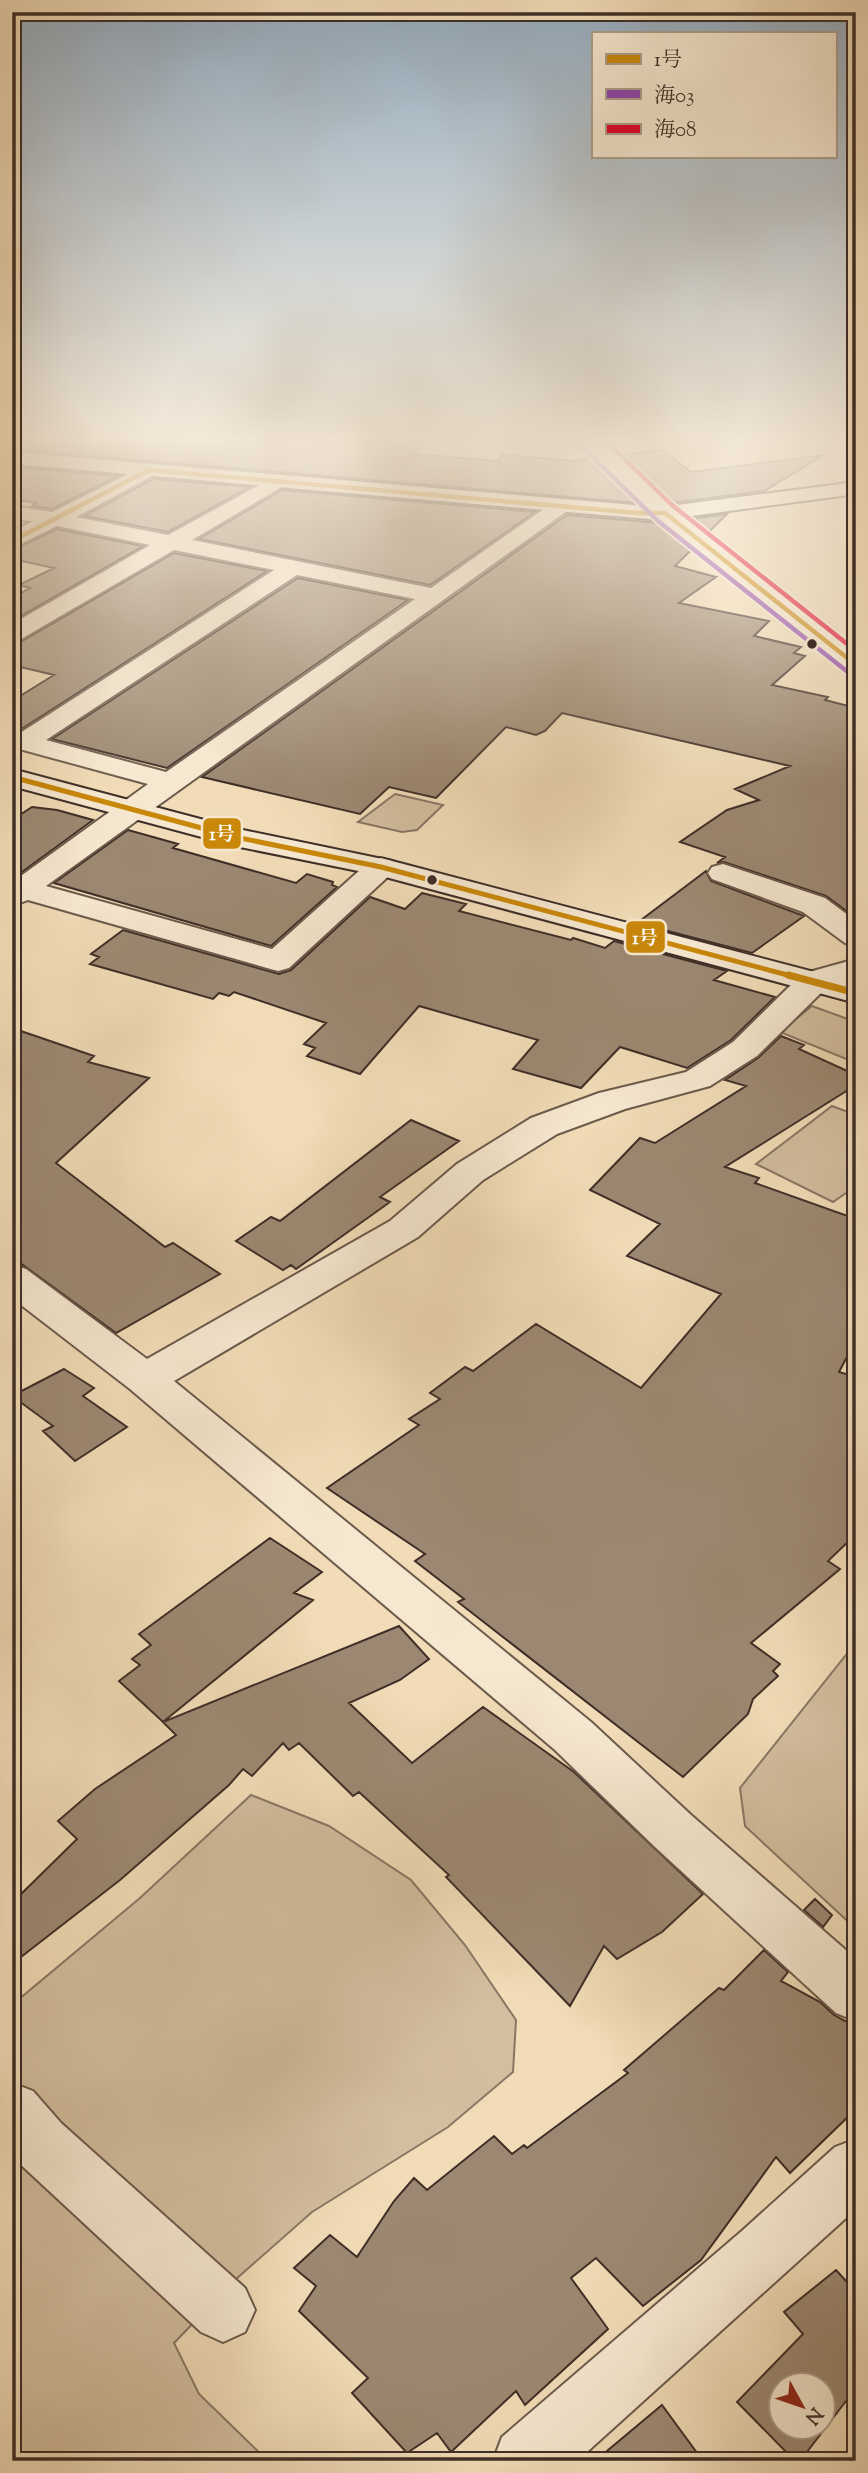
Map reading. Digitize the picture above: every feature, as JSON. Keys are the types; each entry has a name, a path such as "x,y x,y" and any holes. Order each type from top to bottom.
{"street":[{"path":"12,634 151,553"},
{"path":"227,553 436,596"},
{"path":"16,891 496,553"},
{"path":"716,553 856,665"},
{"path":"18,741 294,567"},
{"path":"18,741 171,782"},
{"path":"12,777 235,837 381,867 856,993"},
{"path":"16,891 278,961 381,867"},
{"path":"723,873 814,905 856,936"},
{"path":"145,1378 404,1229 470,1171 544,1126 612,1101 698,1079 745,1049 814,981 856,969"},
{"path":"12,1278 145,1378 573,1736 673,1831 856,1995"},
{"path":"12,2111 40,2143 223,2310"},
{"path":"526,2461 765,2252 856,2168"}],"shaded area":[{"path":"395,794 443,805 417,830 402,832 358,822"},
{"path":"812,1006 856,1022 856,1063 780,1032"},
{"path":"832,1106 856,1115 856,1148 853,1150 856,1152 856,1186 833,1202 756,1164"},
{"path":"856,1638 856,1929 745,1826 740,1788 849,1651"},
{"path":"251,1795 329,1826 411,1880 465,1945 516,2020 513,2072 448,2127 312,2212 235,2280 174,2343 199,2394 268,2461 12,2461 12,2005 140,1898"}],"building":[{"path":"12,553 130,553 12,621 12,598 30,588 19,585 54,568 12,559"},
{"path":"173,553 267,571 20,730 12,729 12,701 54,675 12,665 12,643 22,641"},
{"path":"271,553 475,553 430,585"},
{"path":"513,553 688,553 675,566 716,577 679,603 769,621 754,636 801,647 794,653 805,656 772,685 828,697 825,700 856,708 856,918 826,896 724,862 717,863 725,857 680,842 727,810 759,800 735,789 790,766 562,713 545,731 536,735 506,727 436,798 389,787 360,814 202,777"},
{"path":"298,578 408,600 167,768 52,739"},
{"path":"32,807 57,810 93,820 22,872 12,869 12,820"},
{"path":"128,830 178,844 173,848 296,883 307,874 333,882 332,885 337,887 271,946 54,883"},
{"path":"706,871 711,881 804,916 752,953 637,923"},
{"path":"422,893 466,904 459,911 571,940 573,938 605,948 614,941 727,971 714,980 775,997 731,1040 687,1068 620,1047 581,1088 513,1069 538,1040 419,1006 360,1074 307,1056 315,1048 304,1044 326,1023 234,992 229,996 219,993 213,999 90,964 99,957 91,954 123,930 279,974 291,970 370,897 405,909"},
{"path":"12,1028 94,1056 88,1062 149,1078 56,1163 165,1247 173,1243 220,1274 116,1333 12,1257"},
{"path":"781,1036 804,1045 799,1049 856,1075 856,1085 725,1167 759,1178 755,1183 856,1219 856,1340 839,1372 856,1377 856,1534 828,1561 840,1569 751,1643 780,1664 773,1671 778,1676 753,1699 748,1714 683,1777 458,1602 464,1599 415,1561 425,1554 327,1488 419,1425 409,1419 440,1399 430,1393 465,1367 473,1371 536,1324 641,1388 721,1294 627,1256 660,1224 590,1190 640,1138 655,1143 746,1086 725,1080 758,1058"},
{"path":"411,1120 459,1141 380,1197 390,1202 296,1269 291,1265 283,1270 236,1241 271,1217 280,1221"},
{"path":"64,1369 94,1388 83,1396 127,1427 75,1461 43,1431 53,1426 12,1396"},
{"path":"270,1538 322,1572 294,1593 313,1600 163,1722 119,1681 140,1665 132,1659 151,1645 139,1634"},
{"path":"399,1626 429,1659 400,1680 349,1703 412,1763 483,1707 574,1772 703,1894 662,1932 617,1959 604,1946 570,2006 446,1877 449,1875 359,1792 353,1796 299,1743 289,1750 283,1743 252,1776 243,1769 229,1785 120,1880 12,1964 12,1903 77,1839 58,1821 95,1789 176,1735 163,1722"},
{"path":"815,1899 832,1915 823,1927 804,1910"},
{"path":"764,1950 788,1972 781,1981 820,2002 834,2015 856,2027 856,2109 790,2173 776,2157 701,2260 643,2306 596,2258 571,2278 608,2329 525,2405 516,2391 451,2452 437,2433 407,2453 352,2393 368,2378 299,2311 316,2286 294,2268 330,2235 357,2257 394,2201 414,2178 427,2190 494,2136 512,2154 524,2145 527,2148 628,2073 624,2070 719,1988 724,1990"},
{"path":"836,2270 856,2292 856,2388 836,2414 836,2372 766,2372 803,2334 784,2312"},
{"path":"766,2372 766,2432 737,2402"},
{"path":"662,2405 703,2461 595,2461"},
{"path":"776,2442 815,2442 800,2461 795,2461"}],"transit line":[{"name":"海03","path":"699,553 849,673"},
{"name":"1号","path":"716,553 856,665"},
{"name":"海08","path":"733,553 856,651"},
{"name":"1号","path":"12,777 235,837 381,867 856,993"}]}
